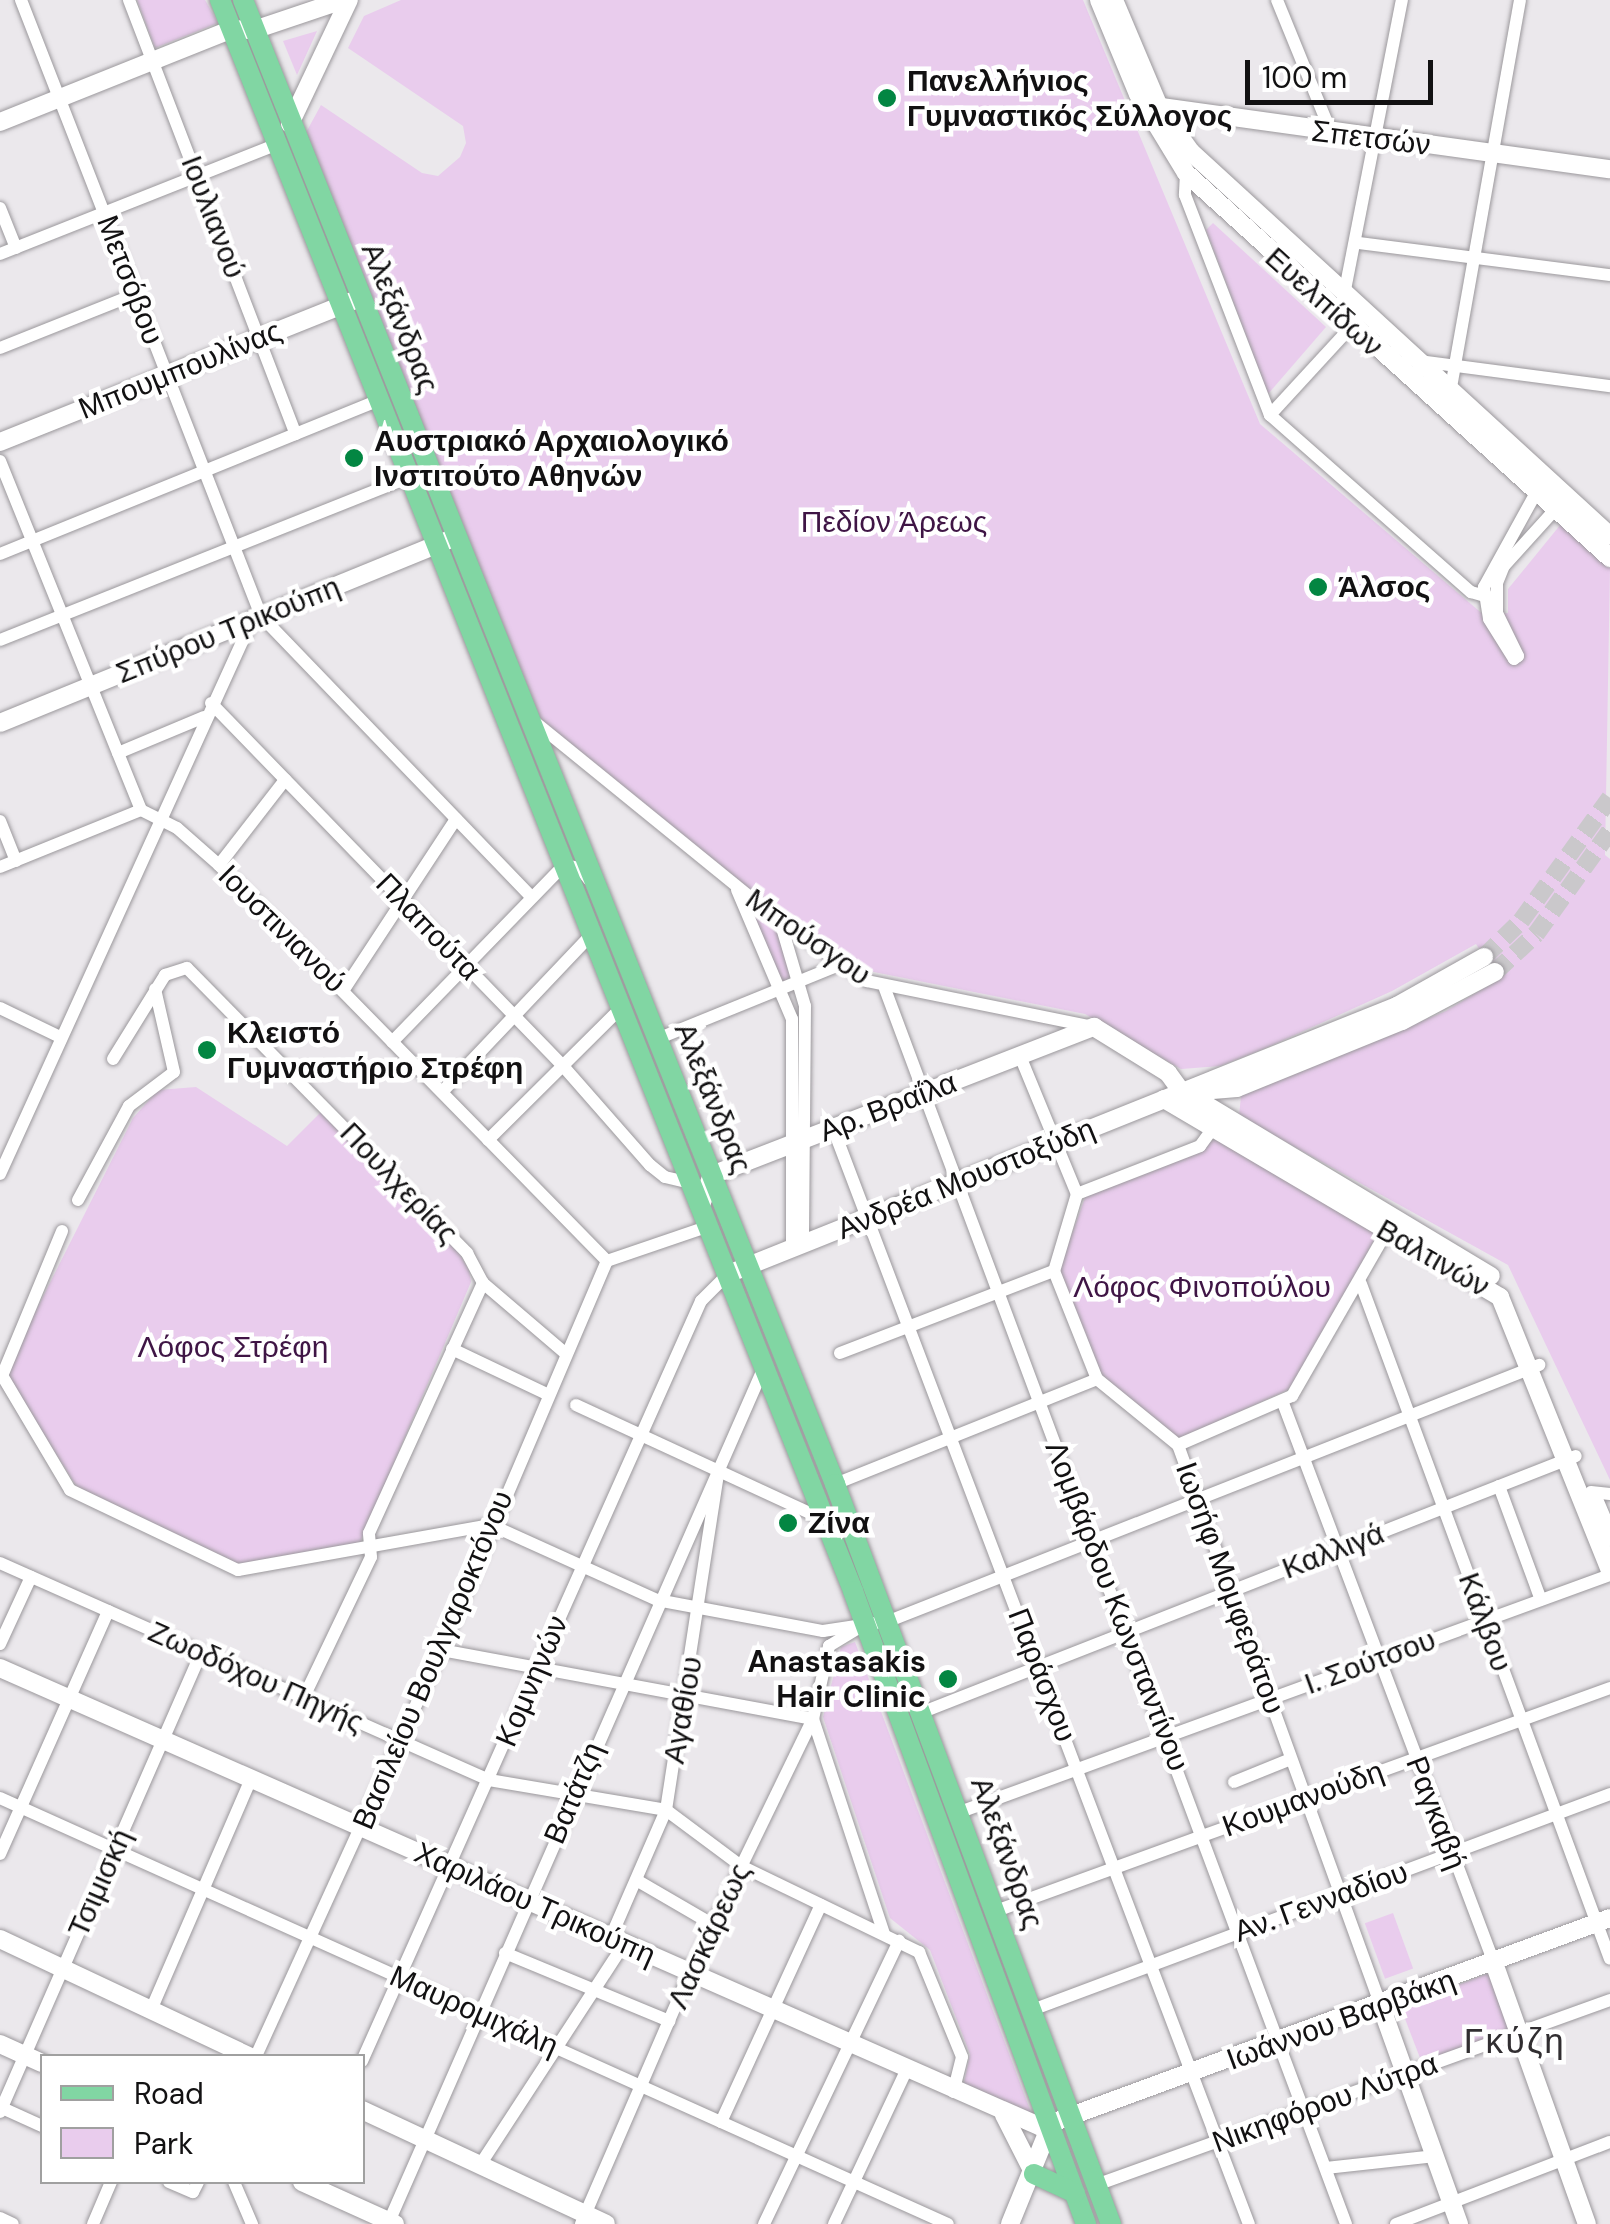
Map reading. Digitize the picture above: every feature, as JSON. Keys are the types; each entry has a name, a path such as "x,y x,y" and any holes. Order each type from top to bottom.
{"main road":[{"name":"Αλεξάνδρας","path":"220,0 278,144 351,302 379,400 409,477 446,540 528,716 657,1039 702,1179 701,1206 709,1226 738,1270 742,1308 865,1624 1086,2224"},
{"name":"Αλεξάνδρας","path":"243,0 351,302 446,540 564,865 622,1008 836,1484 1110,2224"},
{"path":"1034,2174 1075,2194"}],"street":[{"name":"Μετσόβου","path":"21,0 234,547 256,618"},
{"name":"Ιουλιανού","path":"129,0 296,434"},
{"path":"0,122 232,29 254,30 318,4 346,0"},
{"path":"290,124 346,0"},
{"name":"Ευελπίδων","path":"1100,0 1138,94 1186,172 1230,202 1344,295 1561,502 1610,558"},
{"name":"Ευελπίδων","path":"1114,0 1160,109 1230,202 1351,328 1536,491 1561,502 1610,536"},
{"path":"1277,0 1331,132"},
{"path":"1344,295 1359,243 1402,0"},
{"path":"1450,393 1520,0"},
{"name":"Σπετσών","path":"1138,94 1160,109 1610,169"},
{"path":"0,254 278,144"},
{"path":"1186,172 1186,195 1270,416 1457,580 1490,598"},
{"path":"0,208 16,248"},
{"path":"1359,243 1610,275"},
{"path":"0,348 136,294"},
{"name":"Μπουμπουλίνας","path":"0,442 351,302"},
{"path":"1270,416 1351,328"},
{"path":"1415,361 1610,386"},
{"path":"0,554 379,400"},
{"path":"0,460 140,810 0,867"},
{"path":"0,640 409,477"},
{"path":"1490,598 1488,574 1536,491"},
{"path":"1490,598 1504,566 1561,502"},
{"name":"Σπύρου Τρικούπη","path":"0,724 446,540"},
{"path":"0,1174 204,717 256,618 530,898"},
{"name":"Πλαπούτα","path":"212,703 563,1066 650,1164 665,1177 702,1179"},
{"name":"Μπούσγου","path":"528,716 733,884 839,965 885,989 980,1000 1094,1027 1168,1073 1183,1092"},
{"path":"118,752 204,717"},
{"path":"219,865 285,780"},
{"name":"Ιουστινιανού","path":"140,810 161,818 219,865 607,1261"},
{"path":"342,991 456,820"},
{"path":"0,821 16,861"},
{"path":"392,1042 564,865 580,868 601,899"},
{"path":"733,884 782,990 793,1029 798,1246"},
{"path":"780,921 800,982 806,1019 798,1141"},
{"path":"442,1092 592,934"},
{"name":"Ανδρέα Μουστοξύδη","path":"738,1270 1397,1006 1484,957"},
{"path":"657,1039 839,965"},
{"name":"Πουλχερίας","path":"155,989 175,967 187,968 474,1260 483,1283 566,1354"},
{"name":"Ανδρέα Μουστοξύδη","path":"1183,1092 1237,1088 1402,1021 1496,972"},
{"path":"113,1058 155,989"},
{"path":"78,1200 129,1106 174,1072 155,989"},
{"name":"Λομβάρδου Κωνσταντίνου","path":"885,989 1346,2224"},
{"path":"0,1008 60,1037"},
{"path":"488,1140 622,1008"},
{"name":"Αρ. Βραΐλα","path":"702,1179 1094,1027"},
{"path":"840,1354 1054,1271 1077,1194 1020,1056"},
{"path":"1234,1122 1229,1104 1237,1088"},
{"path":"1077,1194 1200,1146 1205,1123 1183,1092"},
{"name":"Βαλτινών","path":"1183,1092 1391,1224"},
{"name":"Βαλτινών","path":"1164,1099 1508,1288 1610,1573"},
{"name":"Παράσχου","path":"833,1128 1249,2224"},
{"path":"1178,1445 1283,1403 1361,1284 1391,1224"},
{"path":"607,1261 709,1226"},
{"path":"0,1403 3,1378 62,1232"},
{"name":"Βασιλείου Βουλγαροκτόνου","path":"253,2054 311,1938 397,1740 441,1650 491,1525 607,1261"},
{"name":"Κομνηνών","path":"365,2054 701,1301 738,1270"},
{"name":"Ιωσήφ Μομφεράτου","path":"1054,1271 1098,1379 1178,1445 1456,2215"},
{"path":"303,1699 371,1558 369,1533 483,1283"},
{"name":"Κάλβου","path":"1361,1284 1556,1814 1603,1921 1610,1959"},
{"path":"701,1301 724,1294 742,1308"},
{"path":"452,1348 548,1394"},
{"path":"3,1378 70,1490 238,1570 491,1525 657,1600 822,1631 888,1621 1534,1366"},
{"name":"Βατάτζη","path":"388,2223 657,1600 764,1367"},
{"path":"836,1484 1098,1379"},
{"name":"Ραγκαβή","path":"1283,1403 1494,1963 1564,2159 1581,2222"},
{"path":"576,1405 824,1520"},
{"name":"Βαλτινών","path":"1571,1459 1610,1537"},
{"name":"Καλλιγά","path":"923,1712 1571,1459"},
{"name":"Αγαθίου","path":"480,2165 595,1990 666,1810 702,1610 718,1472"},
{"path":"1499,1486 1541,1600"},
{"path":"1590,1492 1610,1494"},
{"name":"Ζωοδόχου Πηγής","path":"0,1563 489,1780 666,1810"},
{"name":"Ι. Σούτσου","path":"960,1812 1610,1573"},
{"path":"0,1644 31,1577"},
{"path":"0,1854 108,1611"},
{"path":"822,1631 828,1646 865,1624"},
{"name":"Λασκάρεως","path":"583,2219 712,1924 813,1719 828,1646"},
{"path":"441,1650 813,1719 884,1934"},
{"name":"Τσιμισκή","path":"1,2109 34,2059 63,1969 201,1653"},
{"name":"Χαριλάου Τρικούπη","path":"0,1668 1004,2115 1050,2126"},
{"name":"Κουμανούδη","path":"996,1911 1610,1688"},
{"path":"1234,1782 1292,1759"},
{"path":"151,2010 252,1777"},
{"name":"Αν. Γενναδίου","path":"1032,2010 1610,1794"},
{"name":"Μαυρομιχάλη","path":"0,1798 854,2182 928,2220 948,2224"},
{"path":"666,1810 741,1866 899,1941 922,1956 962,2057 953,2092"},
{"path":"638,1881 712,1924"},
{"path":"721,2122 821,1905"},
{"name":"Ιωάννου Βαρβάκη","path":"1072,2118 1603,1921"},
{"path":"0,1940 248,2054"},
{"path":"764,2224 899,1941"},
{"path":"504,1952 670,2021"},
{"name":"Νικηφόρου Λύτρα","path":"1096,2185 1610,2000"},
{"path":"0,2044 34,2059"},
{"path":"834,2224 906,2071"},
{"path":"1,2109 40,2125"},
{"path":"365,2111 583,2219 606,2224"},
{"path":"1004,2115 1034,2174"},
{"path":"1010,2224 1034,2174 1050,2126 1072,2118"},
{"path":"1396,2224 1456,2215 1564,2159 1610,2142"},
{"path":"1326,2168 1434,2156"},
{"path":"93,2224 110,2184"},
{"path":"235,2184 252,2224"},
{"path":"310,2184 388,2223"},
{"path":"0,2218 13,2224"}],"green space":[{"path":"137,0 205,0 218,23 155,48"},
{"name":"Πεδίον Άρεως","path":"401,0 1083,0 1260,424 1485,616 1508,613 1508,589 1561,524 1610,568 1605,855 1610,859 1610,1480 1508,1265 1239,1116 1241,1096 1446,1011 1499,979 1476,944 1392,991 1266,1048 1220,1066 1181,1069 1085,1014 869,971 836,958 530,714 303,138 321,105 422,173 438,176 460,157 466,143 463,126 348,48 364,16"},
{"path":"317,31 297,75 283,41"},
{"path":"1213,223 1326,327 1268,394 1206,230"},
{"path":"750,909 779,932 795,978 782,984"},
{"name":"Λόφος Στρέφη","path":"196,1087 287,1146 321,1112 457,1250 469,1270 471,1282 359,1545 240,1566 78,1489 5,1372 133,1118 158,1090"},
{"name":"Λόφος Φινοπούλου","path":"1220,1137 1379,1231 1296,1386 1178,1440 1101,1377 1058,1272 1086,1195"},
{"path":"855,1642 1032,2115 964,2083 970,2054 930,1950 890,1918 823,1717 841,1647"},
{"path":"1393,1913 1413,1968 1385,1979 1365,1923"},
{"path":"1492,1972 1515,2031 1423,2066 1401,2007"}],"tunnel":[{"path":"1484,957 1521,921 1610,798"},
{"path":"1495,972 1536,934 1610,831"}],"place":[{"name":"Πανελλήνιος Γυμναστικός Σύλλογος","path":"887,98"},
{"name":"Αυστριακό Αρχαιολογικό Ινστιτούτο Αθηνών","path":"354,458"},
{"name":"Άλσος","path":"1318,587"},
{"name":"Κλειστό Γυμναστήριο Στρέφη","path":"207,1050"},
{"name":"Ζίνα","path":"788,1523"},
{"name":"Anastasakis Hair Clinic","path":"948,1679"}],"district":[{"name":"Γκύζη","path":"1515,2041"}]}
